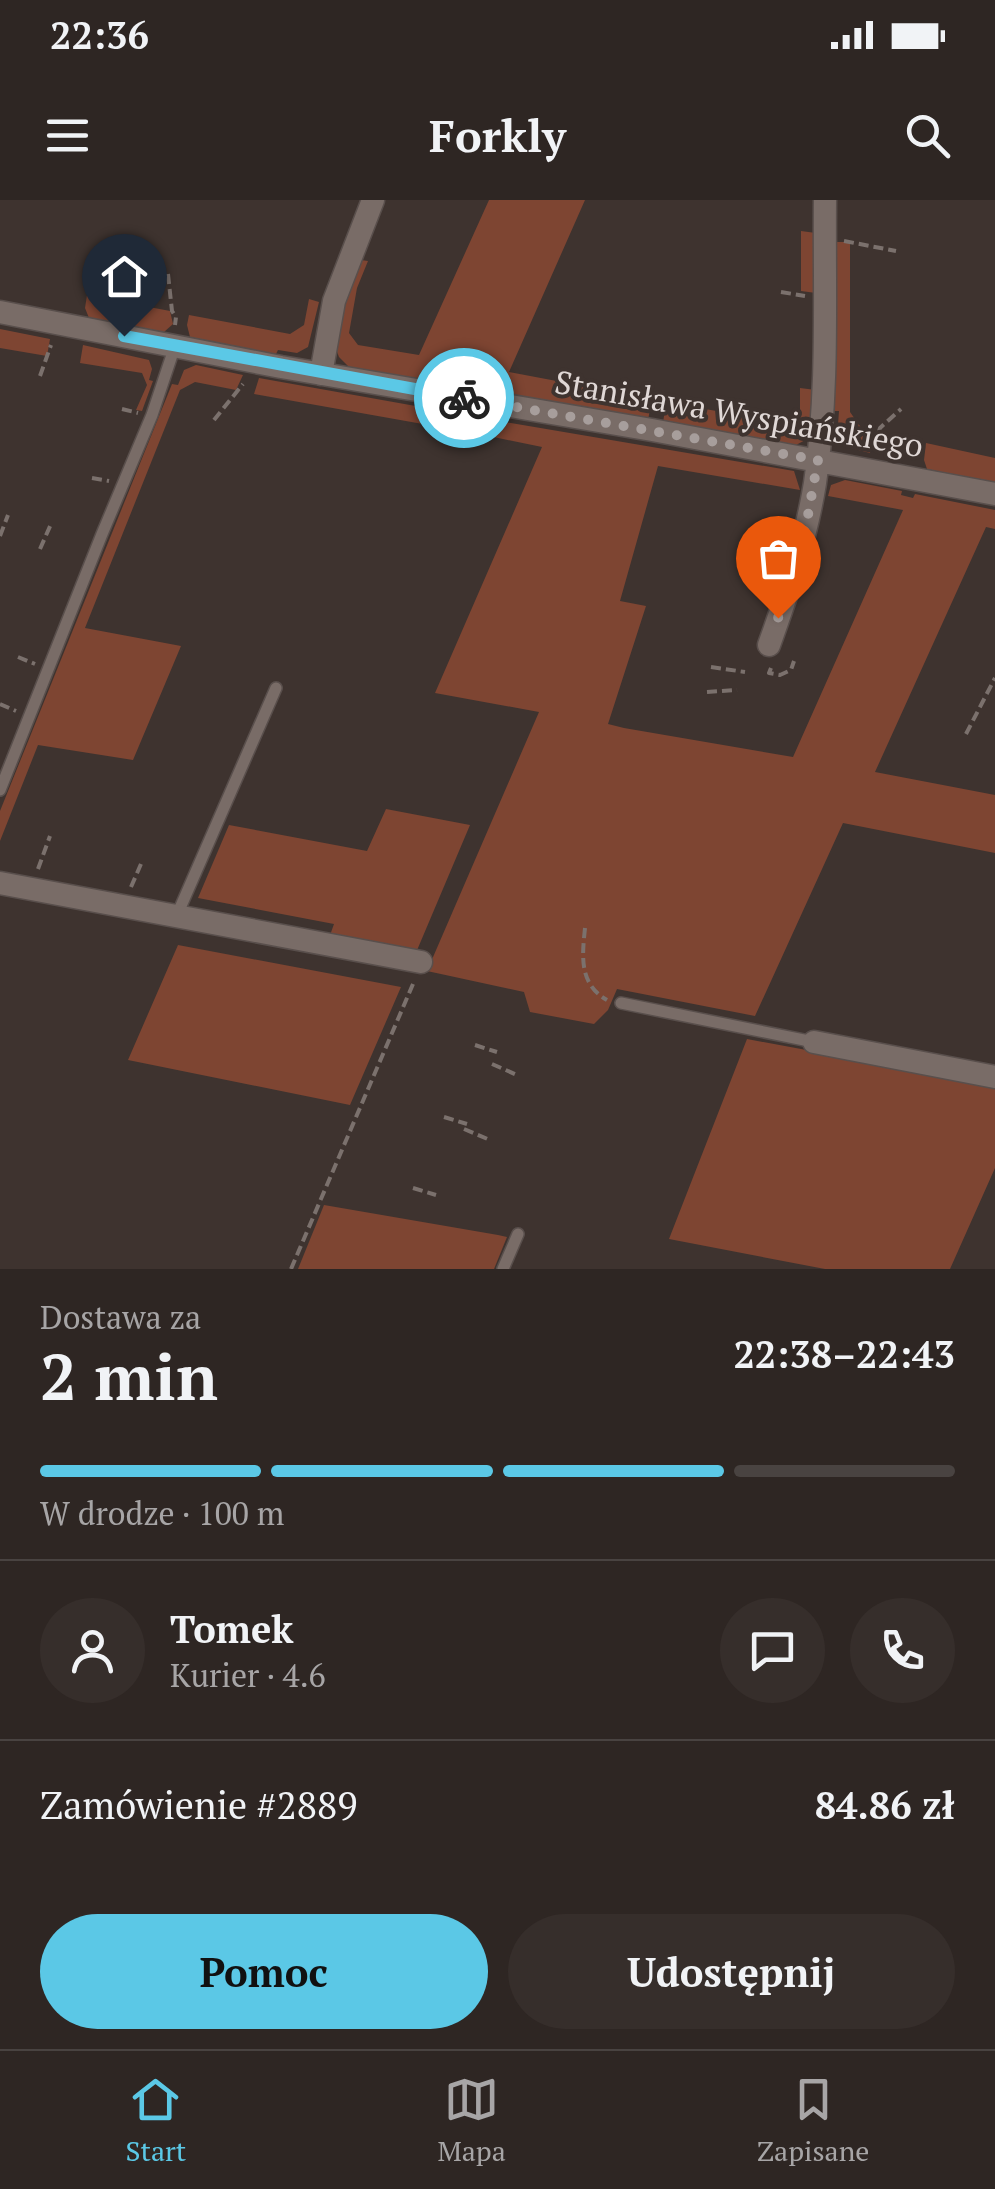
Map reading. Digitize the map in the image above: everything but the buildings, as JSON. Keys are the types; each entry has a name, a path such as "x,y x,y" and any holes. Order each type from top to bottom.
{"street":[{"path":"322,374 334,300 373,200"},
{"path":"769,645 796,566 818,460 824,379 825,200"},
{"name":"Stanisława Wyspiańskiego","path":"0,312 322,374 995,494"},
{"path":"0,882 419,969"},
{"path":"814,1042 995,1077"}],"lane":[{"path":"0,790 152,415 173,345"},
{"path":"177,916 276,688"},
{"path":"621,1004 814,1042"},
{"path":"504,1269 518,1234"}],"path":[{"path":"824,241 850,241 896,252"},
{"path":"168,274 172,312 176,317 173,345"},
{"path":"40,376 53,336"},
{"path":"214,420 240,391 250,360"},
{"path":"872,456 880,428 901,409"},
{"path":"0,536 8,515"},
{"path":"40,549 51,524"},
{"path":"711,667 745,672"},
{"path":"966,734 995,678"},
{"path":"707,692 738,690"},
{"path":"30,888 50,836"},
{"path":"585,928 585,978 593,991 621,1004"},
{"path":"291,1269 419,969"},
{"path":"475,1045 497,1052"},
{"path":"492,1064 518,1075"},
{"path":"444,1117 490,1140"},
{"path":"413,1188 436,1196"}],"shaded area":[{"path":"489,200 585,200 509,372 652,399 648,420 351,369 339,357 336,349 348,290 361,260 368,261 357,288 349,333 358,345 419,355"},
{"path":"801,231 816,233 816,293 801,291"},
{"path":"834,242 850,242 850,412 862,429 874,432 870,453 843,446 837,438 839,411 832,411"},
{"path":"87,295 170,311 173,324 164,332 89,318 85,308"},
{"path":"309,299 319,302 308,347 297,353 278,350 276,354 190,337 189,315 290,334 304,325"},
{"path":"0,329 50,339 47,356 0,348"},
{"path":"83,345 149,360 149,380 153,381 142,411 136,410 147,385 142,373 80,363"},
{"path":"196,365 243,375 236,390 195,382 180,390 85,628 181,646 133,760 38,745 0,841 0,811 172,384 178,385 184,370"},
{"path":"259,378 466,415 462,431 254,394"},
{"path":"800,388 816,390 811,437 796,445 663,423 666,402 778,422 800,411"},
{"path":"487,419 794,471 800,490 658,466 620,601 646,606 608,724 624,728 793,757 903,510 828,496 831,485 845,480 902,491 901,495 913,498 915,494 995,510 995,529 986,527 875,772 995,795 995,853 843,823 755,1016 617,989 608,1010 594,1024 530,1012 524,992 427,971 539,712 435,693 542,447 484,435"},
{"path":"926,443 995,458 995,483 927,469"},
{"path":"386,809 470,825 415,955 329,938 334,924 198,898 229,825 367,851"},
{"path":"178,945 401,987 350,1105 128,1060"},
{"path":"747,1039 995,1085 995,1168 950,1269 825,1269 669,1239"},
{"path":"324,1205 507,1237 494,1269 298,1269"}],"way so far":[{"path":"464,398 818,460 796,566 778,618"}],"route":[{"path":"124,336 464,398"}]}
